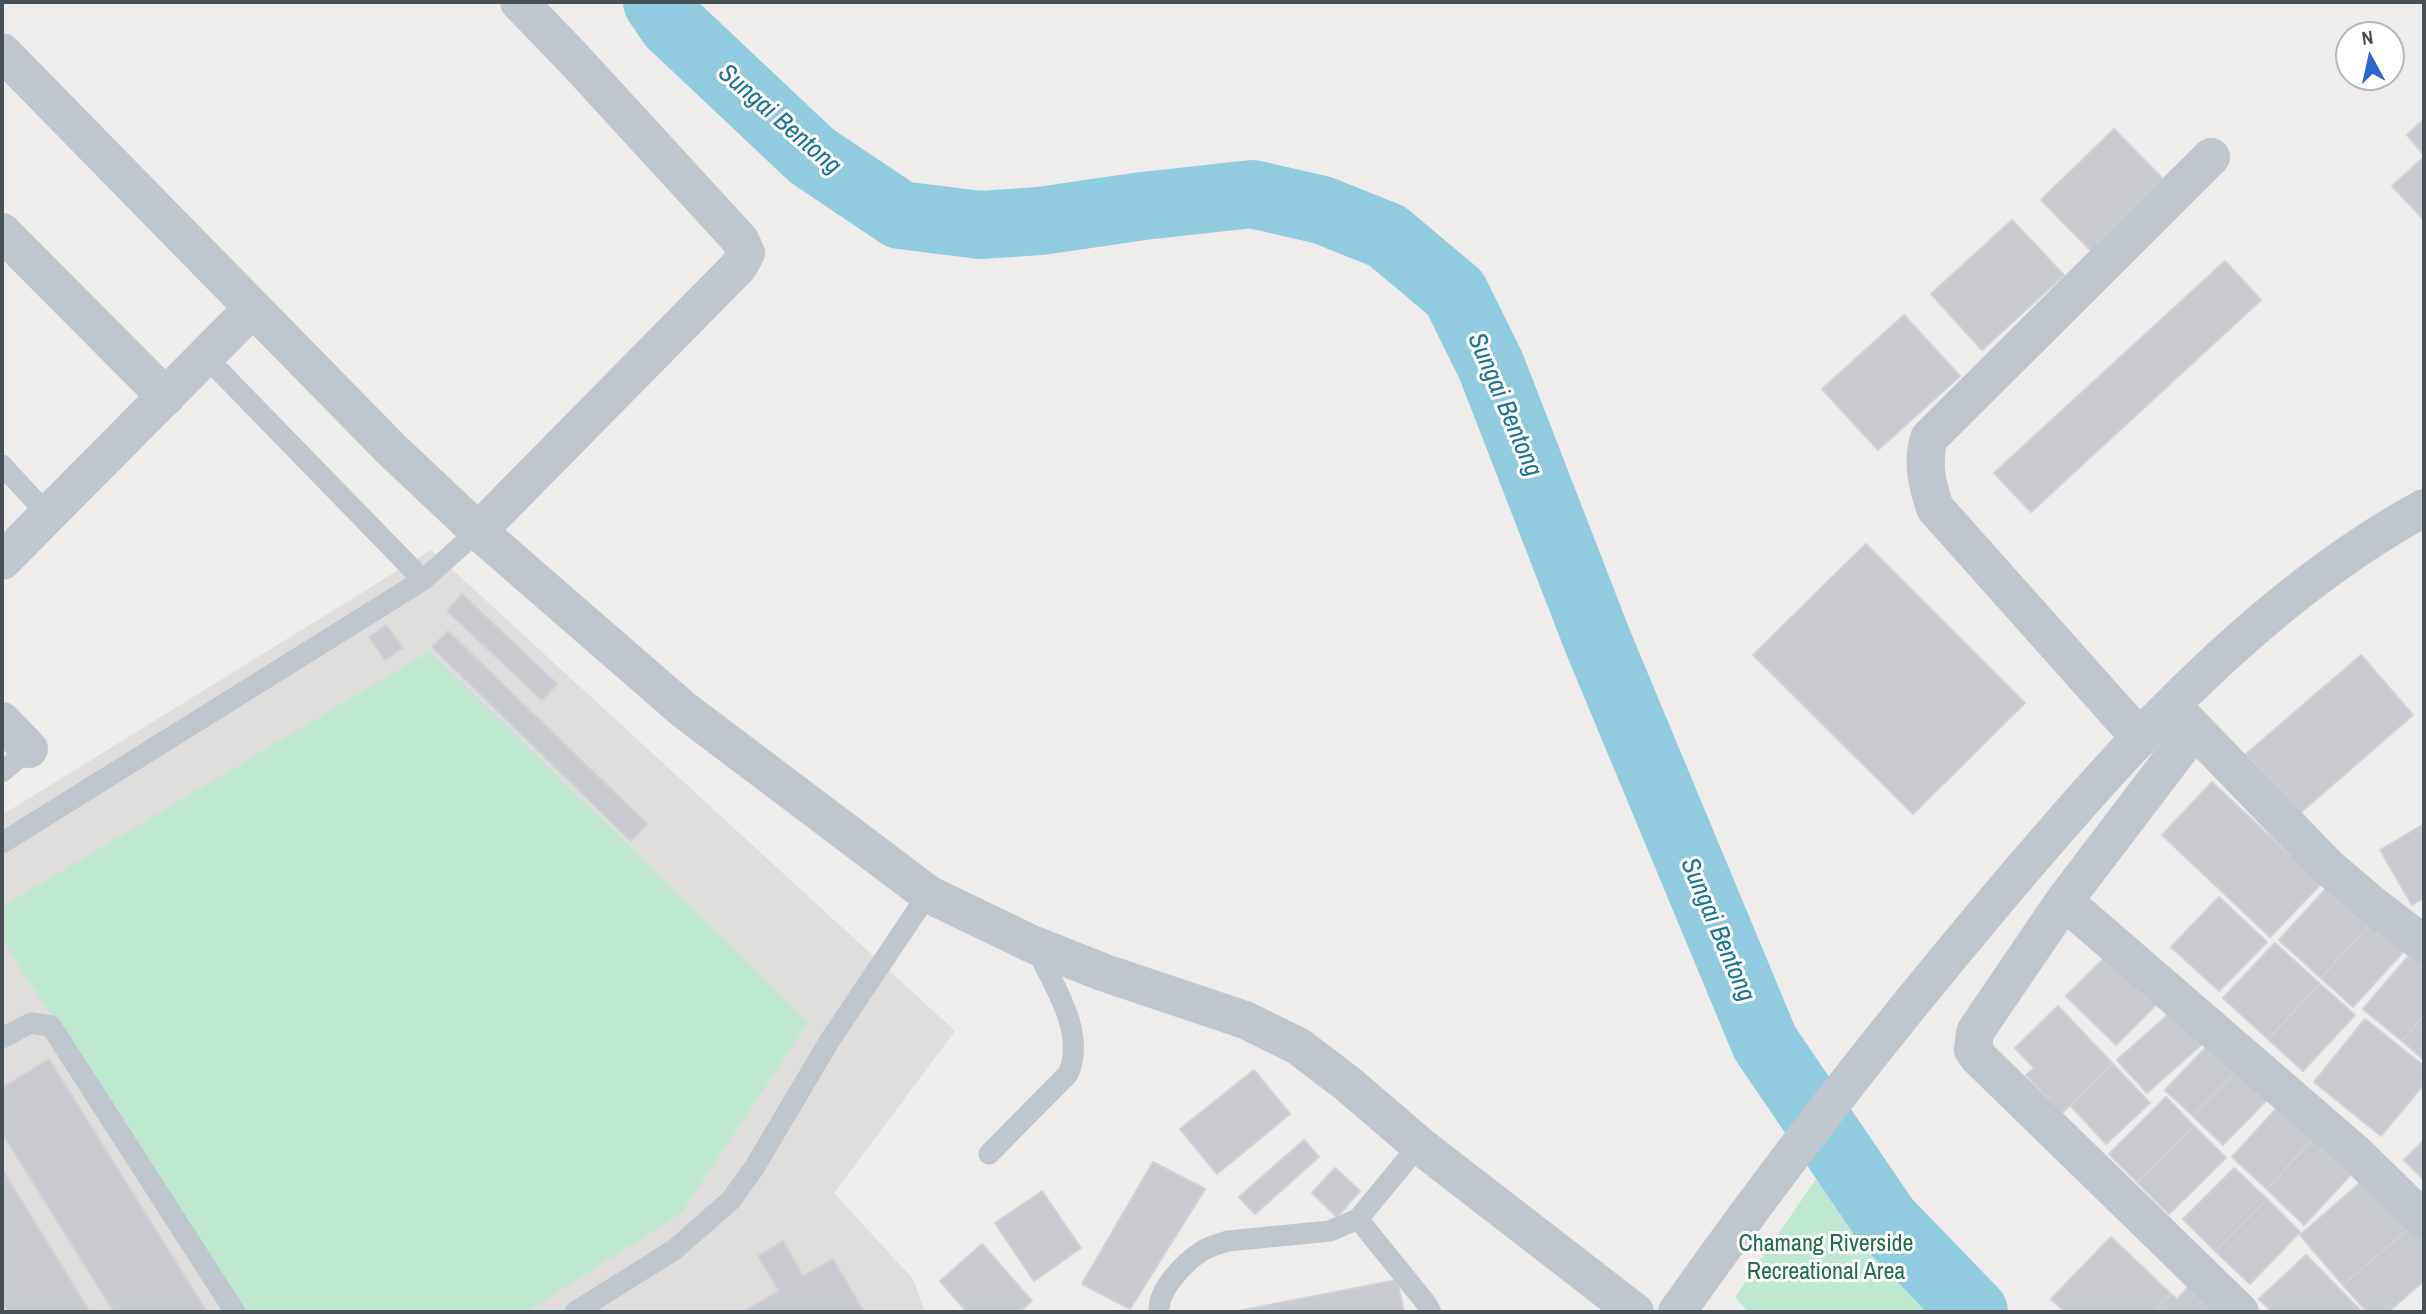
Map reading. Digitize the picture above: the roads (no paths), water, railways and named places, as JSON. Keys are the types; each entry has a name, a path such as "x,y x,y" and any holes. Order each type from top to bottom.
{"street":[{"path":"478,531 739,266 746,253 740,240 519,2"},
{"path":"2,52 391,449 478,531 684,710 928,894 1034,945 1272,1031 1298,1046 1419,1145 1635,1312"},
{"path":"2140,738 1935,508 1930,494 1924,454 1928,438 2211,157"},
{"path":"2,232 166,397"},
{"path":"2,561 252,309"},
{"path":"2240,1312 1973,1050 1975,1032 2183,717 2258,622 2346,555 2395,523 2424,508"},
{"path":"1677,1312 1745,1215 1895,1021 2080,801 2140,738 2183,717"},
{"path":"2183,717 2328,867 2424,944"},
{"path":"2,722 15,760"},
{"path":"2064,901 2353,1151 2424,1220"}],"lane":[{"path":"205,356 423,580"},
{"path":"2,466 48,515"},
{"path":"2,843 423,580 478,531"},
{"path":"575,1312 674,1250 731,1200 754,1168 830,1040 928,894"},
{"path":"989,1154 1068,1074 1074,1061 1069,1020 1034,945"},
{"path":"2,1038 31,1023 51,1026 235,1312"},
{"path":"1159,1312 1160,1297 1185,1266 1213,1246 1228,1241 1330,1231 1359,1219 1419,1145"},
{"path":"1359,1219 1426,1303 1430,1312"}],"waterway":[{"name":"Sungai Bentong","path":"657,2 672,24 812,156 900,215 980,225 1040,221 1252,194 1322,210 1387,236 1455,293 1491,366 1598,642 1765,1043 1886,1221 1974,1312"}],"park label":[{"name":"Chamang Riverside Recreational Area","path":"1826,1259"}]}
